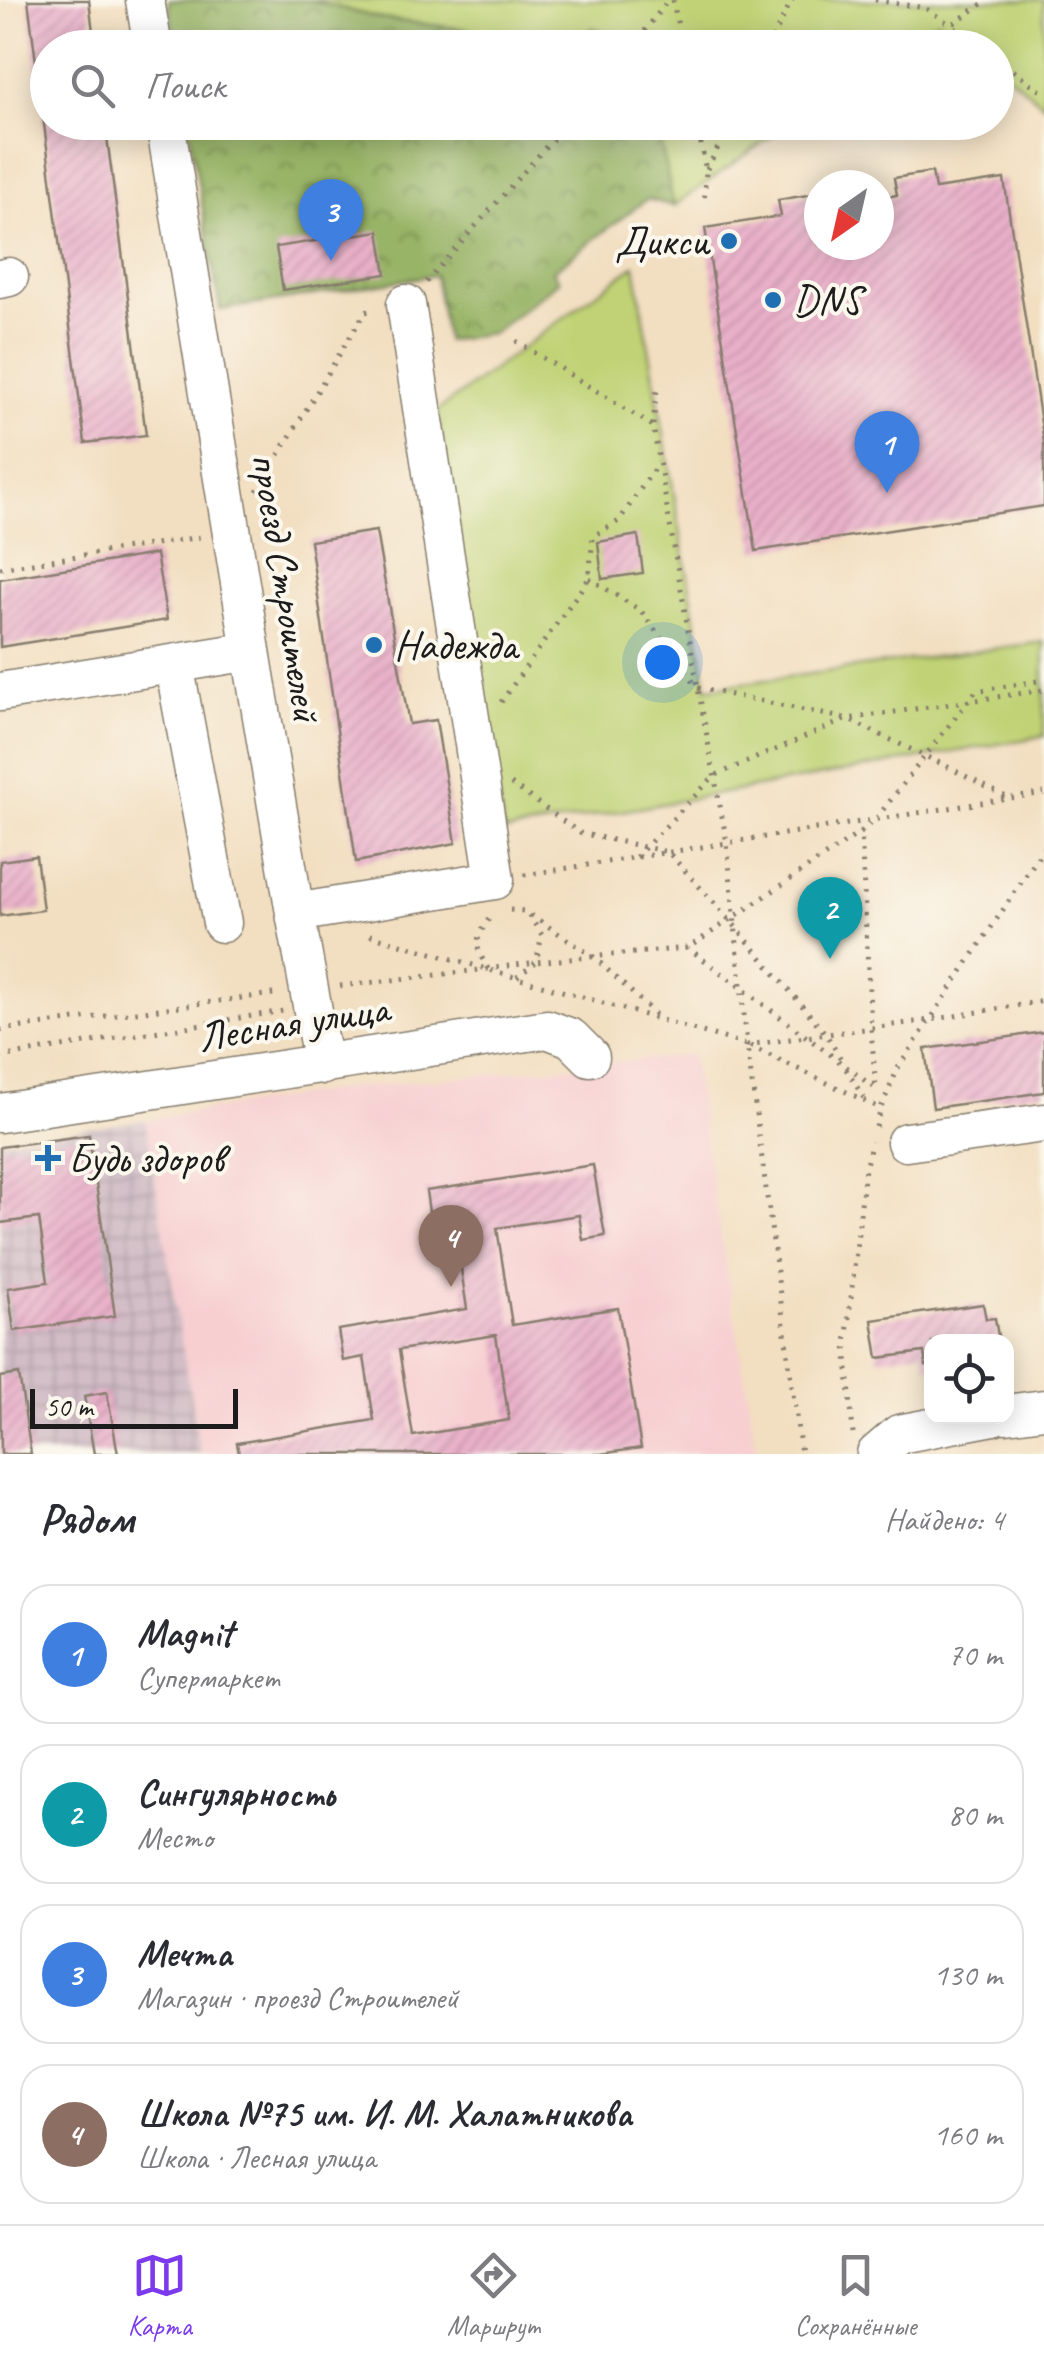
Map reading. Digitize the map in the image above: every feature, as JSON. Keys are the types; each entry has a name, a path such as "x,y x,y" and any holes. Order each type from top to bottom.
{"street":[{"path":"145,0 150,30"},
{"name":"проезд Строителей","path":"169,140 251,651 324,1064"},
{"path":"295,913 495,880 406,304"},
{"path":"0,692 251,651"},
{"path":"174,664 222,923"},
{"name":"Лесная улица","path":"0,1113 547,1028 571,1038 590,1057"},
{"path":"906,1142 1044,1123"},
{"path":"1014,1413 1044,1409"},
{"path":"876,1454 899,1434 951,1424"}],"path":[{"path":"646,30 670,0"},
{"path":"670,0 678,30"},
{"path":"777,30 792,0"},
{"path":"875,0 925,8 958,30"},
{"path":"951,25 988,0"},
{"path":"1014,71 1044,93"},
{"path":"0,568 232,532 366,312 406,304 552,140"},
{"path":"700,140 706,171 704,204"},
{"path":"706,171 722,140"},
{"path":"516,341 653,426"},
{"path":"657,388 653,426 727,843 748,1045 801,1454"},
{"path":"472,724 502,702 589,578 593,536 619,521 660,460"},
{"path":"589,578 641,611 698,688 847,720 1009,798"},
{"path":"861,832 876,1089 688,948 733,921 875,820 976,691 1044,680"},
{"path":"636,858 714,776 847,720 1044,690"},
{"path":"478,761 580,833 668,852 733,921 826,1034 865,1100"},
{"path":"495,880 1044,793"},
{"path":"488,970 477,937 496,908 526,911 594,957 660,1020"},
{"path":"516,978 536,962 542,935 526,911"},
{"path":"365,934 748,1045 881,1108 906,1142"},
{"path":"748,1045 1044,1001"},
{"path":"0,1057 314,1006"}],"shaded area":[{"path":"691,1055 757,1454 200,1454 145,1120 349,1088"},
{"path":"145,1120 200,1454 0,1454 0,1141"}],"green space":[{"path":"168,0 310,0 382,19 471,30 173,30"},
{"path":"310,0 1044,0 1044,105 1014,80 1014,30 951,30 937,20 922,30 471,30 382,19"},
{"path":"191,140 664,140 661,146 674,206 647,199 553,270 559,281 493,333 446,341 435,275 220,310"},
{"path":"664,140 766,140 674,206 661,146"},
{"path":"635,265 707,688 1044,642 1044,736 504,832 437,411"}],"building":[{"path":"28,0 89,0 93,30 32,30"},
{"path":"46,140 107,140 146,435 85,443"},
{"path":"932,172 935,189 1004,179 1044,443 1044,506 756,551 705,228 781,216 778,200 804,196 804,260 894,260 894,178"},
{"path":"379,231 386,274 283,290 276,247"},
{"path":"376,531 409,724 436,720 456,843 356,862 310,541"},
{"path":"638,535 643,573 602,579 598,542"},
{"path":"156,554 167,620 0,647 0,579"},
{"path":"36,856 43,910 0,916 0,861"},
{"path":"1044,1032 1044,1092 933,1108 925,1049"},
{"path":"89,1135 115,1316 14,1331 8,1288 48,1282 39,1218 0,1223 0,1147"},
{"path":"593,1165 605,1236 583,1240 579,1215 497,1228 512,1325 618,1308 641,1448 600,1454 239,1454 237,1443 374,1420 364,1357 343,1361 338,1330 467,1309 455,1229 432,1233 426,1191","holes":["496,1335 509,1420 413,1436 399,1350"]},
{"path":"983,1304 986,1319 995,1318 998,1334 924,1334 924,1352 878,1358 872,1320"},
{"path":"19,1374 31,1454 1,1454 0,1377"},
{"path":"107,1392 118,1454 94,1454 84,1396"}],"place":[{"name":"Дикси","path":"729,241"},
{"name":"Мечта","path":"331,261"},
{"name":"DNS","path":"773,300"},
{"name":"Magnit","path":"887,493"},
{"name":"Надежда","path":"374,645"},
{"name":"Сингулярность","path":"830,959"},
{"name":"Будь здоров","path":"48,1158"},
{"name":"Школа №75 им. И. М. Халатникова","path":"451,1287"}]}
